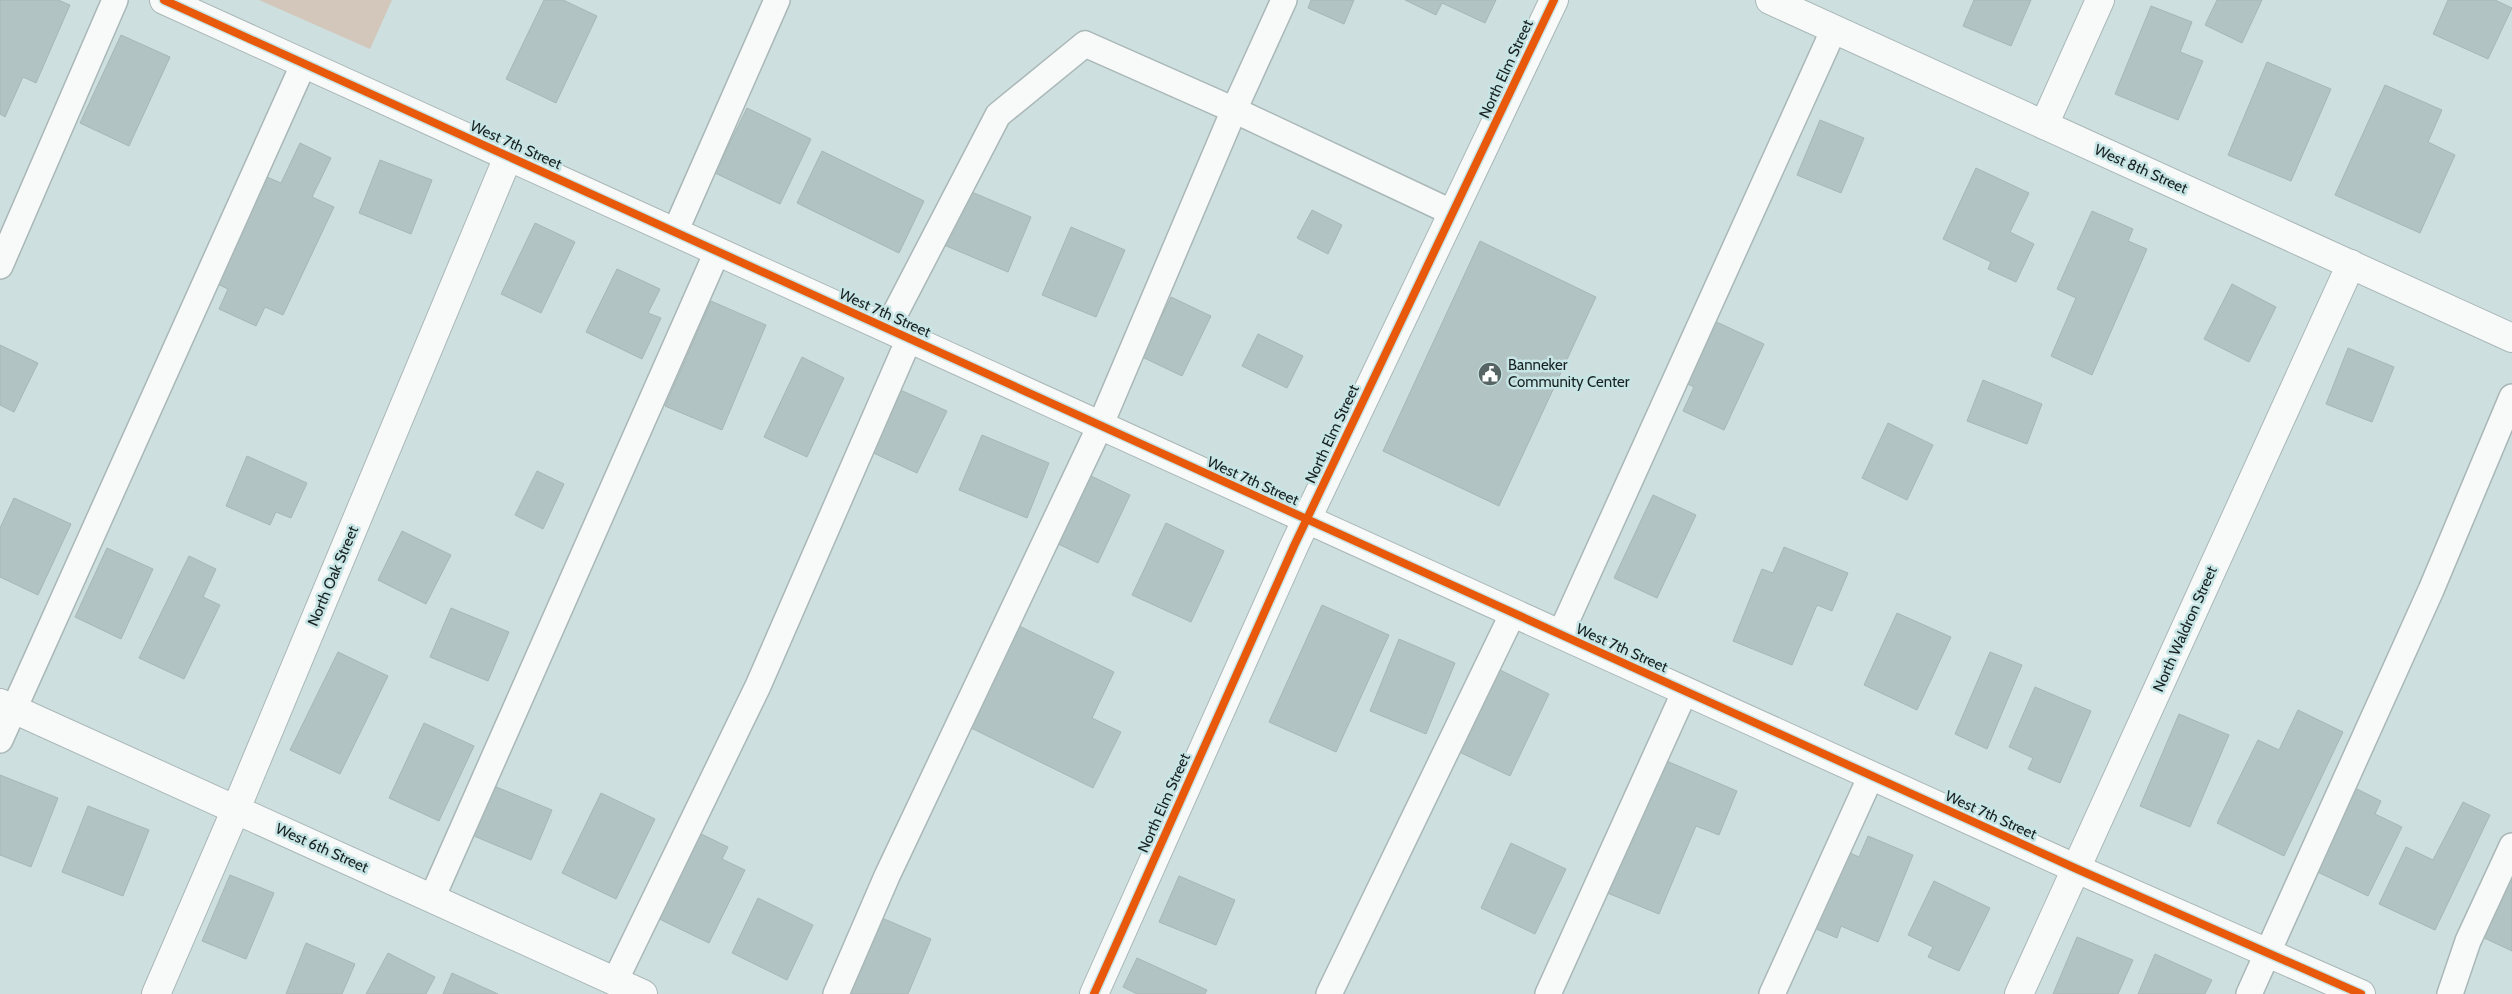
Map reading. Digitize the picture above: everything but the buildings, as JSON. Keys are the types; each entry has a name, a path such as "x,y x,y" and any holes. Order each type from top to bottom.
{"street":[{"name":"West 7th Street","path":"164,0 1685,692 2077,869 2361,994"},
{"name":"North Elm Street","path":"1094,994 1306,520 1554,0"},
{"name":"West 8th Street","path":"1770,0 2512,338"},
{"path":"2044,125 2100,0"},
{"name":"North Oak Street","path":"156,994 236,809 508,157"},
{"name":"North Waldron Street","path":"2019,994 2351,264"},
{"name":"West 6th Street","path":"7,706 643,994"}],"lane":[{"path":"0,266 115,0"},
{"path":"675,232 777,0"},
{"path":"836,994 888,876 1100,426 1234,110 1284,0"},
{"path":"1560,635 1834,29"},
{"path":"614,981 758,686 898,334 998,115 1085,44 1234,110 1452,213"},
{"path":"0,740 7,706 304,63"},
{"path":"432,898 717,252"},
{"path":"2249,994 2431,590 2512,397"},
{"path":"1329,994 1513,613"},
{"path":"1548,994 1685,692"},
{"path":"1772,994 1871,776"},
{"path":"2450,994 2468,941 2512,846"}],"shaded area":[{"path":"259,0 392,0 370,49"}],"cycle path":[{"path":"164,0 2077,869 2361,994"},
{"path":"1094,994 1294,546 1554,0"}],"place":[{"name":"Banneker Community Center","path":"1490,374"}]}
